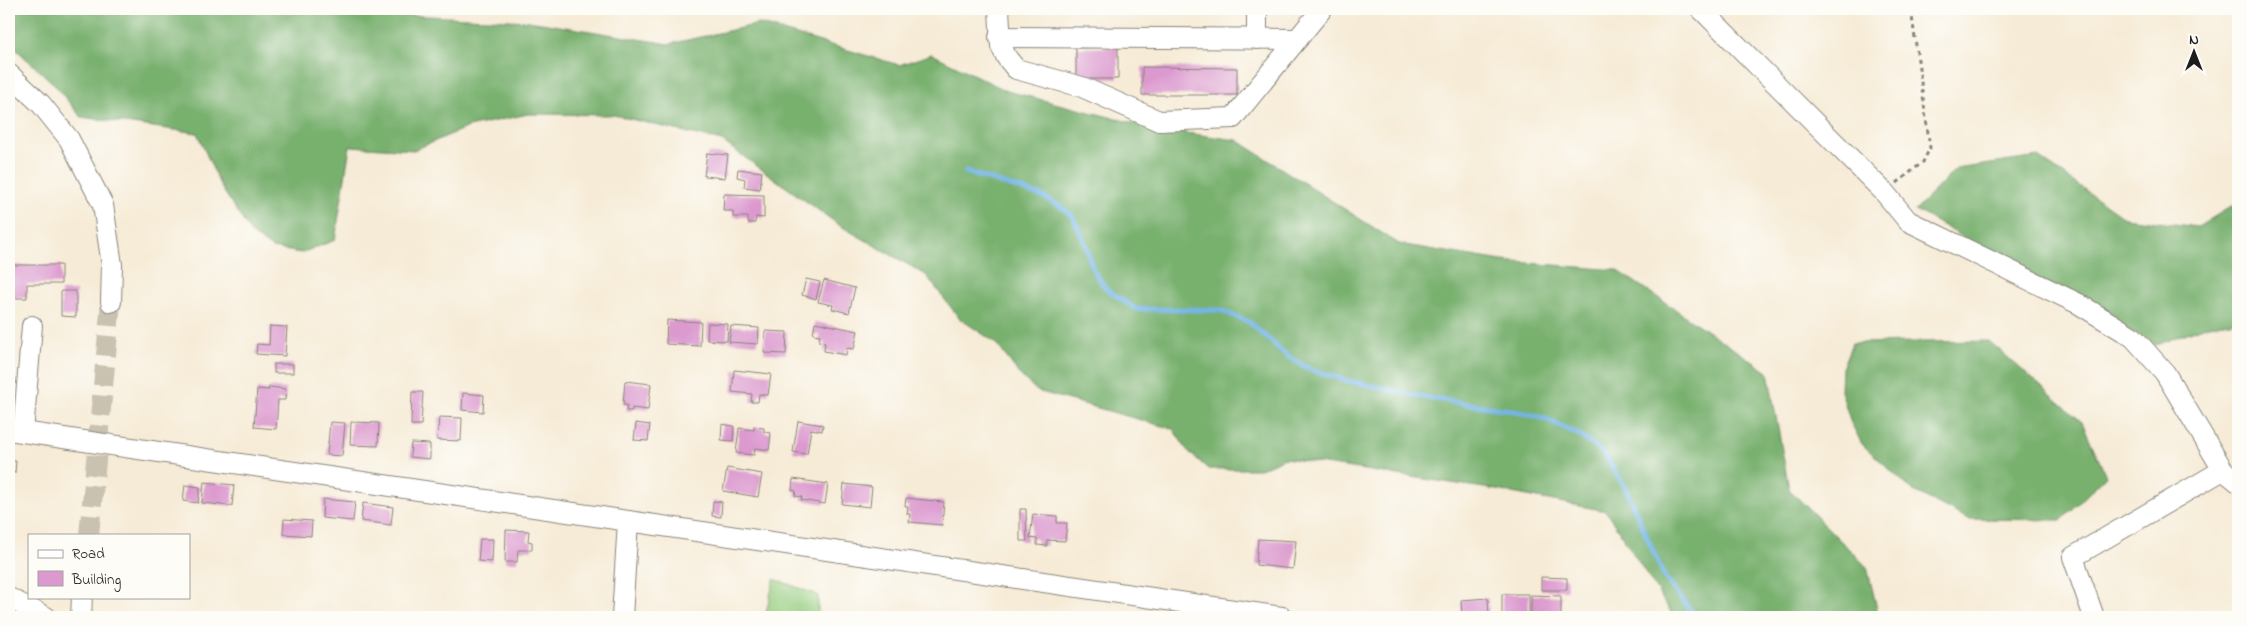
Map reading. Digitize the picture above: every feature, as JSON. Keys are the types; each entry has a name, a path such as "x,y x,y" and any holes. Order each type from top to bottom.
{"street":[{"path":"999,9 999,37 1007,58 1016,69 1082,87 1159,121 1233,118 1298,39 1315,13"},
{"path":"1257,39 1258,9"},
{"path":"1701,9 1884,192 1908,221 2079,304 2133,337 2165,373 2231,476 2073,557 2094,617"},
{"path":"999,37 1298,39"},
{"path":"9,74 41,104 69,139 103,205 112,265 111,302"},
{"path":"32,326 17,409 16,431 1282,617"},
{"path":"622,617 628,521"},
{"path":"9,598 46,617"},
{"path":"80,617 82,598"}],"path":[{"path":"1884,192 1923,162 1930,148 1911,9"}],"green space":[{"path":"9,9 282,9 529,21 669,44 759,24 899,65 932,54 1007,91 1157,129 1237,140 1399,244 1502,261 1617,270 1768,372 1789,489 1867,567 1879,617 1674,617 1606,511 1491,489 1285,458 1260,469 1208,469 1187,450 1173,429 1037,391 1020,375 996,343 959,318 926,275 839,225 722,141 614,115 528,114 468,127 414,150 350,146 335,240 301,253 272,248 251,233 221,187 197,133 81,117 54,84 9,43"},
{"path":"2038,157 2125,218 2198,227 2238,202 2238,321 2208,325 2156,345 1915,210 1956,169"},
{"path":"1989,341 2082,422 2106,476 2062,520 1968,519 1912,490 1862,444 1851,423 1841,391 1842,368 1852,343"},
{"path":"774,579 818,595 818,617 765,617"}],"building":[{"path":"1118,47 1118,79 1076,79 1076,48"},
{"path":"1142,67 1237,68 1237,95 1142,95"},
{"path":"707,153 728,155 725,178 704,176"},
{"path":"738,169 762,172 760,189 744,187 745,179 737,177"},
{"path":"724,194 764,195 764,218 756,217 755,223 748,223 748,217 733,217 733,211 723,211"},
{"path":"9,265 61,265 61,284 27,284 27,298 9,298"},
{"path":"806,279 820,282 816,299 802,295"},
{"path":"824,280 855,288 849,313 832,309 833,305 818,302"},
{"path":"61,291 76,291 76,317 61,316"},
{"path":"667,320 701,322 700,346 666,344"},
{"path":"815,322 858,331 854,349 847,348 846,355 824,351 825,343 819,342 820,335 813,334"},
{"path":"708,323 728,324 727,341 707,340"},
{"path":"270,326 287,327 285,356 256,354 257,344 269,345"},
{"path":"731,326 759,328 758,344 729,342"},
{"path":"765,331 787,332 786,354 764,353"},
{"path":"274,364 293,364 293,373 274,373"},
{"path":"734,370 771,374 768,395 759,394 758,402 751,402 752,394 732,392"},
{"path":"625,381 651,384 648,410 632,408 632,411 626,411 627,405 623,405"},
{"path":"269,387 286,389 285,400 278,400 276,429 254,427 257,389 269,390"},
{"path":"412,392 423,392 421,425 411,425"},
{"path":"463,393 484,395 483,412 462,410"},
{"path":"439,417 462,418 461,441 437,440"},
{"path":"798,421 823,425 822,431 811,429 807,454 793,452"},
{"path":"330,422 345,423 342,456 327,455"},
{"path":"351,422 379,423 378,446 350,445"},
{"path":"636,423 650,425 648,441 634,440"},
{"path":"722,424 734,426 733,441 721,440"},
{"path":"754,427 764,428 764,432 771,433 769,450 755,448 754,455 736,453 739,428 754,430"},
{"path":"411,443 430,444 430,459 410,457"},
{"path":"9,461 16,461 15,473 9,472"},
{"path":"727,468 762,474 758,497 723,491"},
{"path":"793,479 828,484 825,504 801,500 802,497 795,496 796,491 792,490"},
{"path":"204,482 234,485 232,506 202,503"},
{"path":"844,484 872,487 870,507 842,504"},
{"path":"185,485 200,487 198,503 183,501"},
{"path":"906,498 944,502 942,525 909,522 908,506 905,506"},
{"path":"323,499 355,502 353,521 322,518"},
{"path":"713,501 722,502 721,517 712,516"},
{"path":"363,503 393,507 391,525 361,521"},
{"path":"1020,509 1026,509 1027,541 1020,541"},
{"path":"1033,514 1057,516 1057,523 1067,523 1065,541 1047,540 1047,546 1037,545 1037,539 1030,538"},
{"path":"9,518 11,518 10,531 9,531"},
{"path":"284,519 312,521 311,536 283,534"},
{"path":"506,530 529,531 528,541 532,542 532,550 518,550 517,562 505,562"},
{"path":"480,539 493,539 492,562 478,561"},
{"path":"1258,539 1296,541 1293,569 1256,565"},
{"path":"1541,577 1567,578 1567,590 1541,590"},
{"path":"1502,594 1529,594 1529,617 1502,617"},
{"path":"1531,595 1561,596 1561,617 1531,617"},
{"path":"1488,598 1489,617 1462,617 1461,600"}],"waterway":[{"path":"966,172 1042,196 1063,208 1073,217 1085,243 1093,270 1106,289 1136,309 1220,310 1249,322 1290,358 1311,370 1345,380 1422,397 1516,411 1546,419 1579,435 1604,454 1625,487 1665,578 1696,617"}],"tunnel":[{"path":"89,534 111,302"}]}
